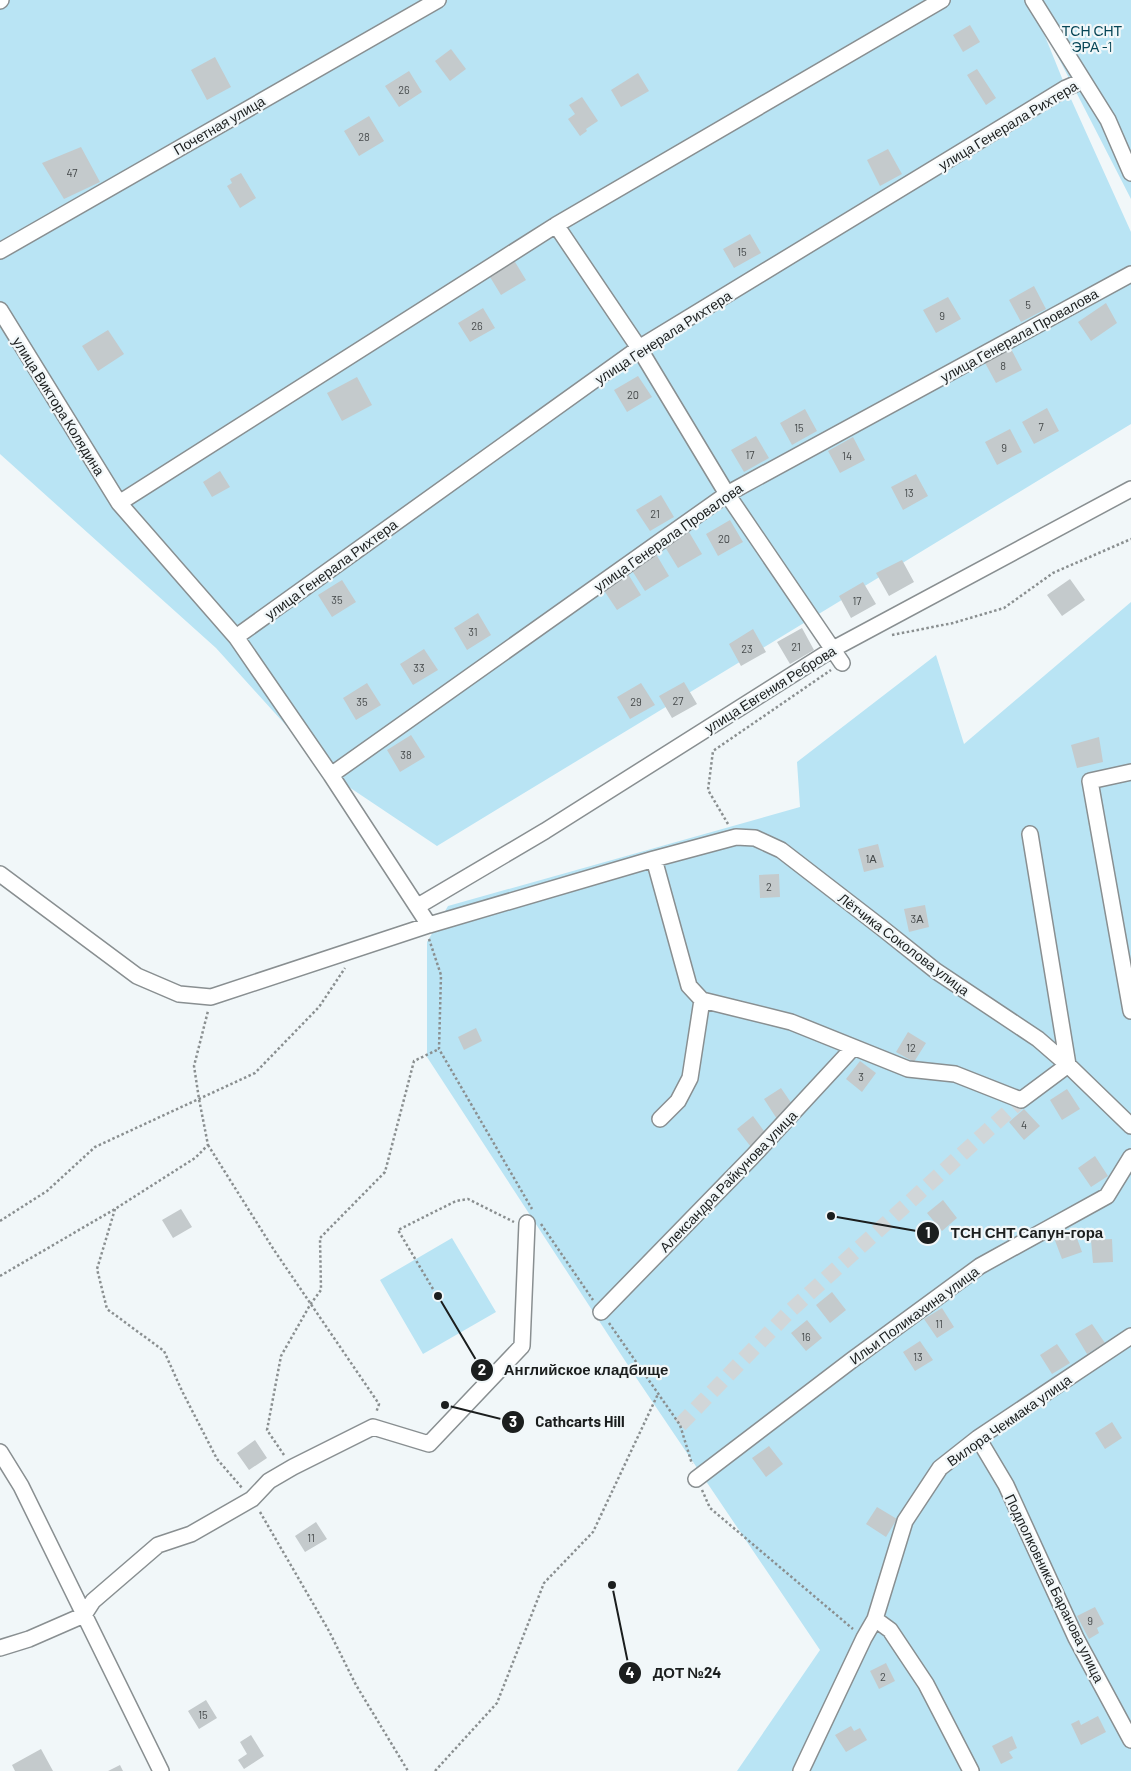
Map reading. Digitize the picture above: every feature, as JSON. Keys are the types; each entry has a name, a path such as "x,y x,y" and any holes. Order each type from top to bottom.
{"street":[{"name":"Почетная улица","path":"0,250 438,0"},
{"path":"119,503 556,225 942,0"},
{"path":"1033,0 1108,120 1131,172"},
{"name":"улица Генерала Рихтера","path":"236,637 639,348 1066,88 1082,81"},
{"path":"556,225 639,348 727,494 842,663"},
{"name":"улица Генерала Провалова","path":"331,776 727,494 1131,274"},
{"name":"улица Виктора Колядина","path":"0,310 119,503 236,637 331,776 429,925"},
{"name":"улица Евгения Реброва","path":"418,906 545,831 832,649 1131,489"},
{"path":"1131,772 1090,782 1131,1011"},
{"path":"654,859 689,986 702,1000 791,1022 908,1069 956,1074 1020,1100 1068,1065 1030,834"},
{"path":"0,874 137,976 179,994 211,997 429,925 736,837"},
{"name":"Лётчика Соколова улица","path":"736,837 755,838 781,850 936,971 1038,1039 1068,1065 1131,1126"},
{"path":"660,1119 678,1101 690,1078 702,1000"},
{"name":"Александра Райкунова улица","path":"602,1312 771,1137 853,1048"},
{"name":"Ильи Поликахина улица","path":"696,1479 852,1360 980,1266 1107,1196 1131,1157"},
{"path":"0,1648 29,1639 84,1615 93,1601 158,1545 191,1534 252,1499 269,1481 373,1427 429,1444 522,1346 533,1221"},
{"name":"Вилора Чекмака улица","path":"801,1771 864,1638 875,1619 905,1521 940,1468 978,1438 1131,1336"},
{"name":"Подполковника Баранова улица","path":"978,1438 1006,1485 1076,1638 1131,1740"},
{"path":"0,1452 21,1486 161,1771"},
{"path":"875,1619 890,1630 926,1684 971,1771"}],"path":[{"path":"888,636 953,623 1004,608 1053,572 1131,539"},
{"path":"736,837 708,790 713,751 842,663"},
{"path":"429,925 429,940 441,975 439,1049 533,1221 602,1312 680,1425 696,1479 710,1508 864,1638"},
{"path":"0,1220 47,1191 95,1147 255,1074 319,1007 359,948"},
{"path":"211,997 194,1066 208,1145 310,1305 379,1404 373,1427"},
{"path":"293,1467 267,1430 281,1356 310,1305 322,1290 320,1238 385,1172 414,1062 439,1049"},
{"path":"0,1276 115,1209 195,1158 208,1145"},
{"path":"433,1289 398,1230 456,1200 468,1199 521,1226 533,1221"},
{"path":"435,1771 497,1703 544,1583 593,1532 658,1394"}],"green space":[{"name":"ТСН СНТ ЭРА -1","path":"0,0 1131,0 1131,199 1036,14 1066,88 1131,232 1131,424 437,846 331,775 216,648 0,454"},
{"path":"1131,602 1131,1771 737,1771 820,1650 635,1376 427,1057 427,942 448,906 800,807 797,762 936,655 964,744"},
{"path":"452,1238 496,1312 423,1354 380,1280"}],"building":[{"path":"970,25 980,42 963,52 953,35"},
{"path":"451,49 466,69 450,81 435,61"},
{"path":"215,57 231,87 207,100 191,70"},
{"path":"977,69 996,98 986,105 967,75"},
{"path":"409,71 422,92 399,107 385,86"},
{"path":"638,73 649,91 621,107 611,90"},
{"path":"582,97 598,121 586,129 587,131 580,136 568,119 575,114 569,105"},
{"path":"369,116 384,141 359,156 344,131"},
{"path":"81,147 100,182 64,199 42,163"},
{"path":"888,149 902,174 880,186 867,160"},
{"path":"241,173 256,198 240,208 227,186 232,183 230,179"},
{"path":"750,234 761,253 734,268 723,249"},
{"path":"512,257 526,280 501,295 487,272"},
{"path":"1034,286 1046,309 1021,322 1009,300"},
{"path":"948,297 961,319 936,333 923,310"},
{"path":"1106,303 1117,323 1091,341 1078,322"},
{"path":"483,308 495,328 470,342 458,323"},
{"path":"108,330 124,354 98,371 82,346"},
{"path":"1010,347 1022,370 996,383 984,361"},
{"path":"638,376 652,397 627,412 614,390"},
{"path":"357,377 372,405 342,421 327,393"},
{"path":"1047,408 1059,431 1034,444 1022,422"},
{"path":"805,409 817,431 792,445 780,423"},
{"path":"1010,429 1022,452 997,465 985,442"},
{"path":"756,436 769,458 744,472 731,450"},
{"path":"853,437 865,460 840,473 828,451"},
{"path":"220,471 230,487 212,497 203,482"},
{"path":"916,474 928,496 903,510 891,487"},
{"path":"661,495 674,517 650,531 636,510"},
{"path":"730,520 743,542 718,556 706,534"},
{"path":"689,532 702,554 678,568 665,547"},
{"path":"656,554 669,576 645,591 631,569"},
{"path":"902,560 914,582 889,596 876,573"},
{"path":"628,574 641,595 617,610 603,589"},
{"path":"1070,579 1085,600 1062,616 1047,595"},
{"path":"342,580 356,602 332,617 318,595"},
{"path":"863,582 876,604 851,618 839,596"},
{"path":"478,613 491,635 467,650 454,628"},
{"path":"802,628 814,650 790,664 777,642"},
{"path":"753,629 766,652 741,666 729,644"},
{"path":"424,649 438,670 413,685 400,664"},
{"path":"684,682 697,704 672,718 659,696"},
{"path":"367,683 381,705 356,720 343,698"},
{"path":"641,683 655,705 630,719 617,697"},
{"path":"411,735 425,757 400,772 387,750"},
{"path":"1099,737 1103,762 1077,768 1071,745"},
{"path":"878,844 884,867 864,872 858,849"},
{"path":"779,874 780,897 760,898 759,875"},
{"path":"925,905 929,927 909,932 904,909"},
{"path":"476,1028 482,1041 464,1050 458,1037"},
{"path":"908,1032 926,1043 914,1062 896,1052"},
{"path":"860,1061 876,1073 862,1092 846,1079"},
{"path":"781,1088 794,1107 777,1119 764,1099"},
{"path":"1067,1089 1080,1109 1062,1120 1050,1100"},
{"path":"1024,1109 1040,1126 1024,1140 1009,1122"},
{"path":"753,1116 767,1135 751,1147 737,1129"},
{"path":"1095,1156 1108,1176 1091,1187 1078,1168"},
{"path":"943,1200 957,1218 942,1231 927,1213"},
{"path":"181,1209 192,1227 173,1238 162,1220"},
{"path":"1074,1230 1082,1252 1062,1259 1054,1238"},
{"path":"1112,1239 1113,1262 1093,1263 1091,1240"},
{"path":"832,1292 846,1310 830,1323 816,1305"},
{"path":"942,1308 954,1327 937,1338 924,1319"},
{"path":"807,1320 822,1338 806,1351 791,1333"},
{"path":"1092,1324 1105,1343 1087,1354 1075,1334"},
{"path":"920,1341 933,1360 915,1371 903,1352"},
{"path":"1057,1344 1070,1363 1052,1374 1040,1355"},
{"path":"1112,1422 1122,1438 1105,1449 1095,1433"},
{"path":"255,1440 267,1458 249,1470 237,1453"},
{"path":"769,1446 783,1464 766,1477 752,1458"},
{"path":"877,1507 897,1519 886,1537 866,1524"},
{"path":"316,1522 327,1539 305,1552 295,1536"},
{"path":"1095,1607 1104,1624 1097,1628 1099,1633 1089,1639 1077,1616"},
{"path":"886,1663 895,1681 879,1689 870,1671"},
{"path":"206,1700 217,1718 199,1729 188,1711"},
{"path":"1098,1716 1106,1732 1081,1745 1071,1724 1079,1720 1081,1725"},
{"path":"851,1726 854,1731 860,1728 867,1740 846,1752 835,1735"},
{"path":"251,1735 264,1756 244,1769 238,1760 247,1754 240,1742"},
{"path":"1012,1736 1017,1748 1009,1752 1013,1758 1001,1764 992,1746"},
{"path":"41,1749 53,1771 15,1771 12,1765"},
{"path":"120,1765 123,1771 108,1771"}],"tunnel":[{"path":"680,1425 789,1312 1021,1100"}],"place":[{"name":"ТСН СНТ Сапун-гора","path":"831,1216"},
{"name":"Английское кладбище","path":"438,1296"},
{"name":"Cathcarts Hill","path":"445,1405"},
{"name":"ДОТ №24","path":"612,1585"}]}
